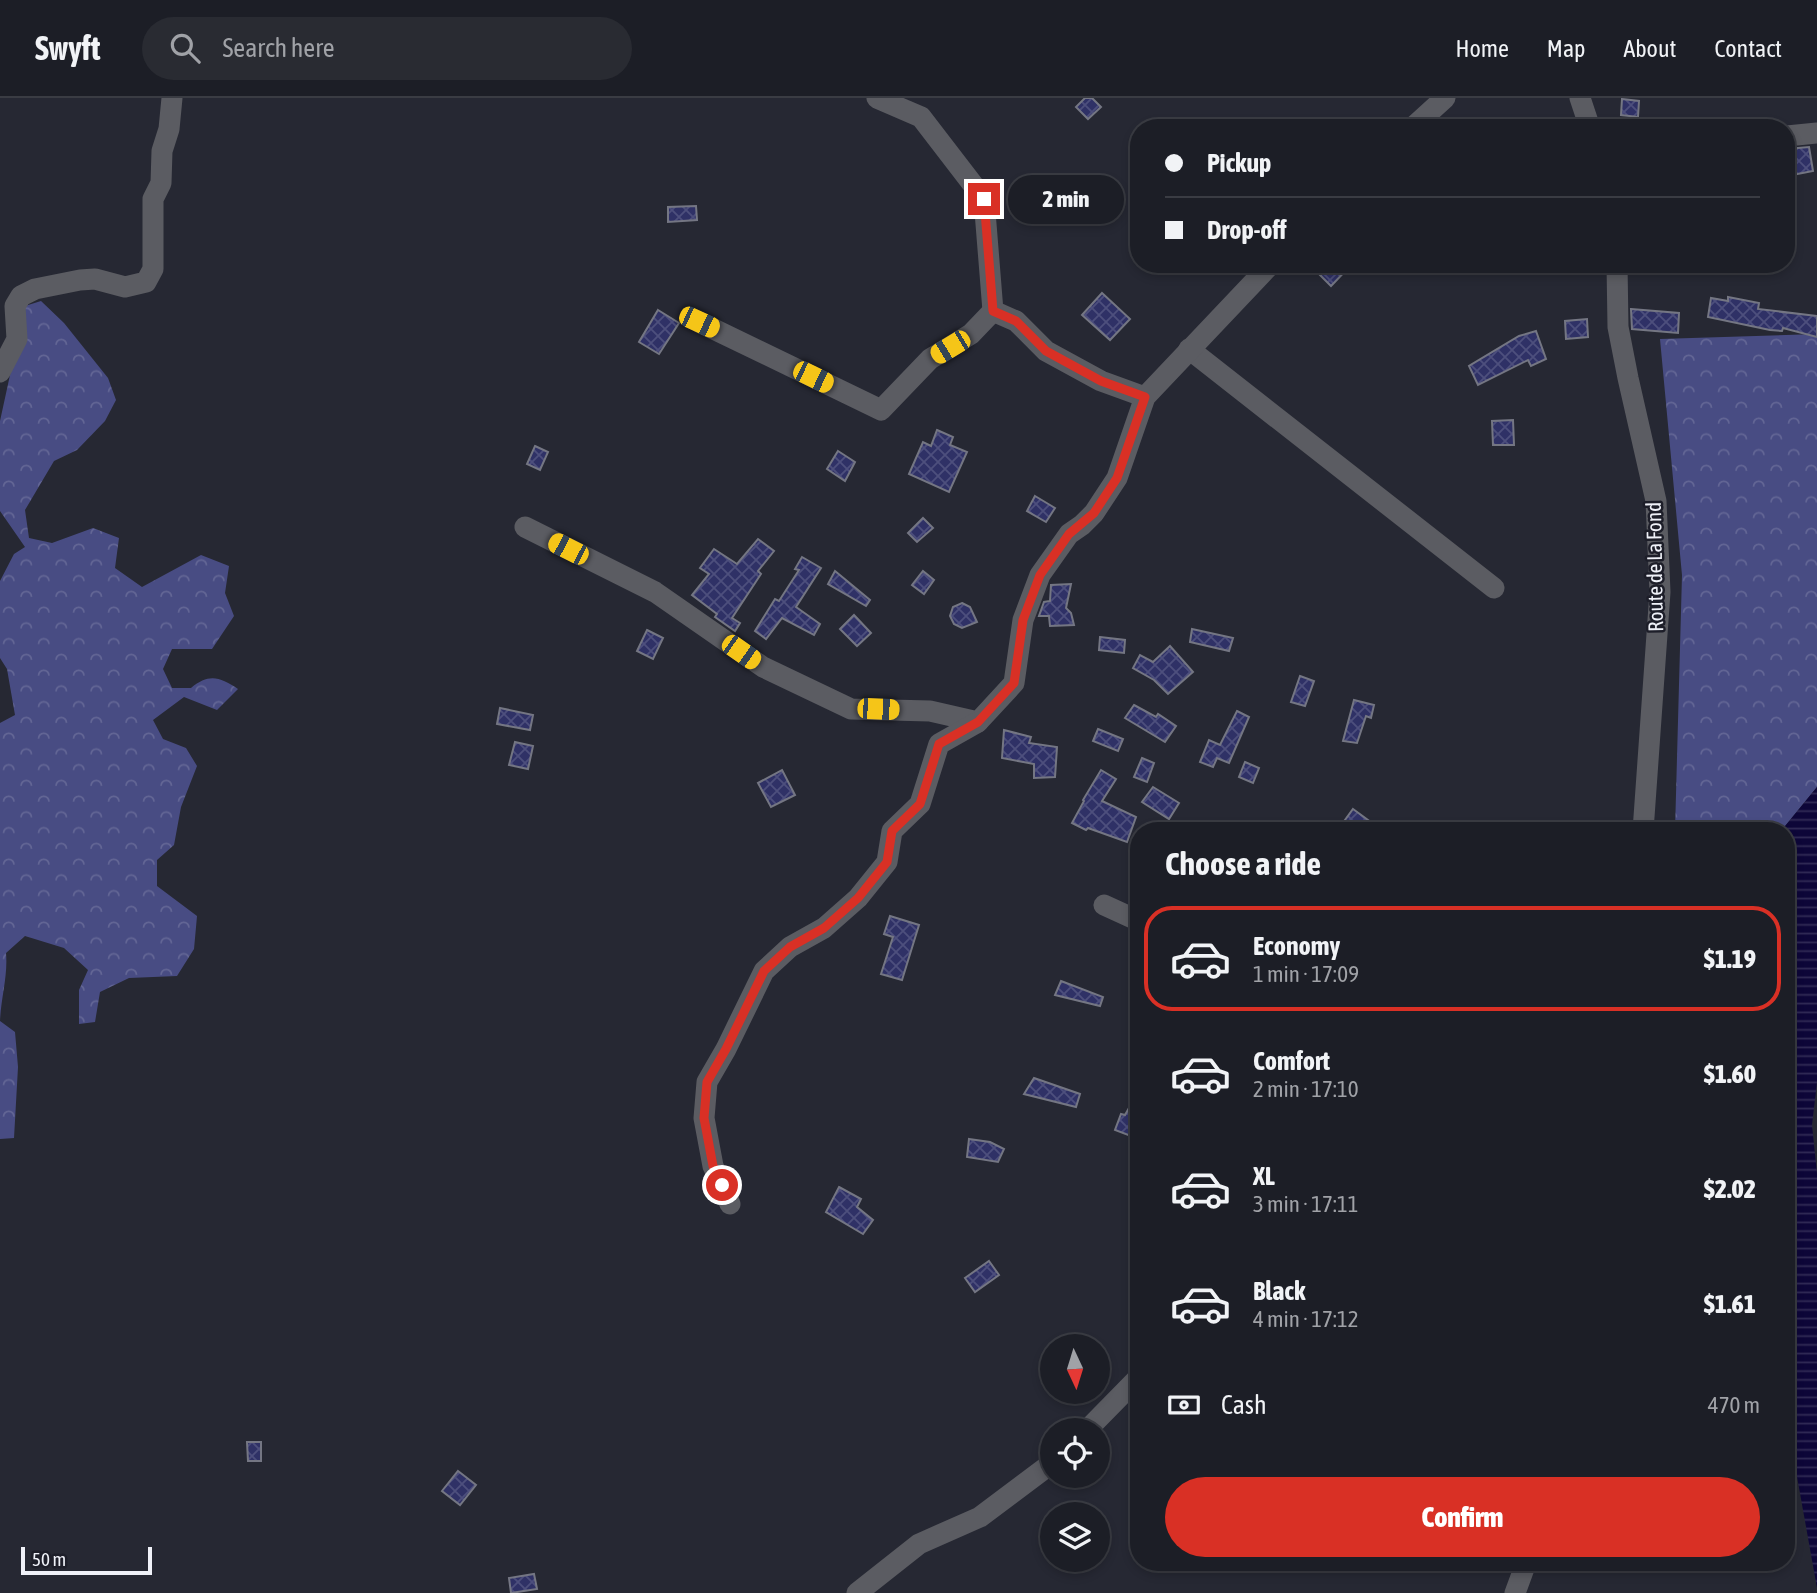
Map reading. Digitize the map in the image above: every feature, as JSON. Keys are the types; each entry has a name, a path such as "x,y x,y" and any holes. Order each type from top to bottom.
{"street":[{"path":"0,372 17,339 15,306 21,296 35,289 80,280 94,279 125,287 146,282 153,269 153,199 161,183 162,151 169,129 172,98"},
{"path":"699,322 881,410 930,359 971,334 993,311 984,199 921,117 877,98"},
{"path":"1422,119 1445,98"},
{"path":"1580,98 1587,119"},
{"path":"1795,135 1817,133"},
{"path":"730,1204 713,1166 704,1118 707,1082 764,971 790,947 824,928 858,898 887,862 892,831 920,804 939,744 978,722 1014,683 1023,620 1040,575 1069,534 1094,513 1117,478 1145,397 1261,273"},
{"name":"Route de La Fond","path":"1618,273 1618,327 1657,500 1660,592 1644,822"},
{"path":"993,311 1016,321 1046,351 1101,381 1145,397"},
{"path":"1189,349 1494,587"},
{"path":"524,527 655,592 763,667 851,709 930,711 978,722"},
{"path":"1104,905 1130,917"},
{"path":"1099,1418 1130,1386"},
{"path":"857,1593 919,1544 980,1517 1040,1472"},
{"path":"1515,1593 1523,1571"}],"green space":[{"path":"41,301 64,323 108,378 116,400 105,421 77,450 54,461 25,510 29,538 52,543 93,528 119,538 115,568 142,587 201,555 229,566 225,593 234,616 212,649 172,649 163,669 172,688 191,688 203,680 214,678 238,689 217,710 184,697 153,720 163,739 186,748 197,766 181,807 174,845 157,860 157,886 197,916 194,949 177,976 129,978 100,992 95,1022 79,1024 79,990 88,970 64,948 25,936 6,953 0,1021 0,723 15,715 7,669 0,658 0,581 14,554 25,547 0,511 0,421 25,306"},
{"path":"1817,334 1817,787 1788,822 1675,822 1682,575 1660,339"},
{"path":"0,1021 15,1032 18,1067 14,1138 0,1139"}],"shaded area":[{"path":"1817,787 1817,1082 1812,1125 1817,1174 1817,1588 1795,1466 1795,822 1788,822"}],"building":[{"path":"1085,98 1092,98 1101,107 1088,119 1076,107"},
{"path":"1622,99 1639,101 1638,117 1621,115"},
{"path":"1809,147 1813,171 1795,174 1795,148"},
{"path":"696,206 697,220 668,222 668,207"},
{"path":"1318,273 1343,273 1331,286"},
{"path":"1102,293 1130,319 1110,340 1082,315"},
{"path":"1728,297 1759,303 1758,309 1817,316 1817,337 1783,328 1782,331 1770,330 1708,317 1711,298 1728,301"},
{"path":"1631,309 1679,313 1678,333 1632,329"},
{"path":"658,310 679,323 659,354 639,342"},
{"path":"1587,319 1588,337 1566,339 1565,321"},
{"path":"1536,331 1546,359 1531,366 1528,360 1478,385 1469,366 1519,336"},
{"path":"1513,420 1514,445 1493,445 1492,421"},
{"path":"937,430 953,437 950,445 967,452 949,492 909,474 923,442 931,446"},
{"path":"535,446 548,452 540,470 527,464"},
{"path":"838,451 855,462 845,481 827,469"},
{"path":"1035,496 1055,508 1046,522 1027,511"},
{"path":"923,518 933,528 917,542 908,533"},
{"path":"758,539 774,551 758,571 761,574 732,618 740,623 735,631 715,617 717,614 692,595 709,574 700,568 714,549 737,564"},
{"path":"802,557 821,568 796,607 820,624 814,635 782,618 766,639 755,631 775,599 779,601 799,570 795,569"},
{"path":"835,571 870,600 866,606 828,584"},
{"path":"923,571 934,580 924,594 912,585"},
{"path":"1071,584 1066,608 1071,613 1074,625 1050,626 1049,616 1039,616 1044,602 1050,601 1051,585"},
{"path":"962,603 970,607 977,622 962,628 954,624 950,616 953,607"},
{"path":"854,615 871,633 857,646 840,629"},
{"path":"1192,629 1233,638 1229,651 1190,642"},
{"path":"647,630 663,638 653,659 637,651"},
{"path":"1100,637 1125,640 1124,653 1099,650"},
{"path":"1170,646 1193,672 1168,694 1154,680 1133,668 1140,655 1153,662"},
{"path":"1300,676 1314,681 1305,706 1291,702"},
{"path":"1354,700 1374,705 1371,718 1366,716 1357,743 1343,741"},
{"path":"1134,705 1156,717 1158,714 1176,726 1165,742 1125,718"},
{"path":"500,708 533,715 530,730 497,724"},
{"path":"1237,711 1249,717 1229,763 1217,758 1213,767 1200,762 1209,740 1220,745"},
{"path":"1098,729 1123,739 1118,751 1093,741"},
{"path":"1004,730 1031,737 1029,743 1057,747 1055,777 1034,778 1034,764 1002,758"},
{"path":"515,742 533,746 528,769 509,765"},
{"path":"1142,758 1154,763 1147,782 1134,777"},
{"path":"1245,762 1259,768 1253,783 1239,777"},
{"path":"782,770 795,795 771,807 758,783"},
{"path":"1101,770 1116,779 1102,801 1136,817 1134,822 1130,822 1127,842 1072,823"},
{"path":"1153,787 1179,803 1169,819 1142,802"},
{"path":"1353,809 1371,822 1344,822"},
{"path":"890,916 919,925 902,980 881,974 893,937 884,934"},
{"path":"1061,981 1103,997 1100,1006 1055,995"},
{"path":"1034,1078 1080,1094 1076,1107 1024,1094"},
{"path":"1130,1106 1130,1136 1115,1130 1121,1114 1125,1115"},
{"path":"969,1139 990,1142 1004,1149 998,1162 967,1157"},
{"path":"839,1187 861,1199 857,1207 873,1220 863,1234 826,1212"},
{"path":"989,1261 999,1275 975,1292 965,1278"},
{"path":"247,1442 261,1442 261,1461 248,1461"},
{"path":"458,1471 476,1485 460,1505 442,1491"},
{"path":"534,1574 537,1589 511,1593 509,1578"}],"route":[{"path":"722,1185 713,1166 704,1118 707,1082 764,971 790,947 824,928 858,898 887,862 892,831 920,804 939,744 978,722 1014,683 1023,620 1040,575 1069,534 1094,513 1117,478 1145,397 1101,381 1046,351 1016,321 993,311 984,199"}]}
